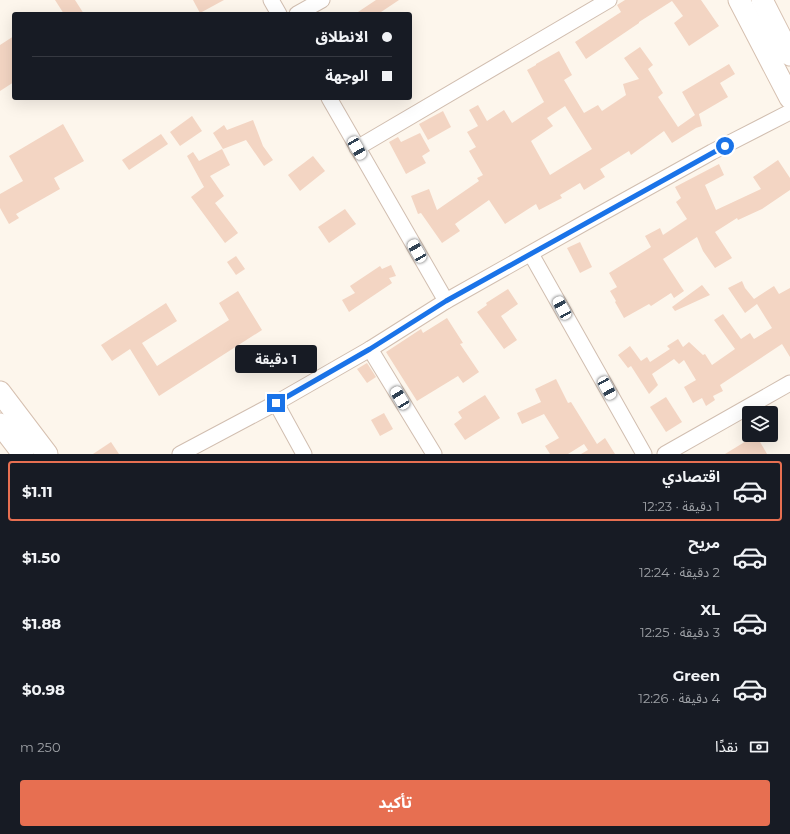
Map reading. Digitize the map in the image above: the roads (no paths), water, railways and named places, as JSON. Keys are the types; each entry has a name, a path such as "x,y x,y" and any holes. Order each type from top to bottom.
{"street":[{"path":"271,0 278,12"},
{"path":"301,12 322,0"},
{"path":"357,148 609,0"},
{"path":"738,0 790,98"},
{"path":"762,0 790,55"},
{"path":"330,100 446,301"},
{"path":"180,454 276,403 370,349 446,301 712,152 790,112"},
{"path":"531,254 644,454"},
{"path":"370,349 434,454"},
{"path":"665,454 790,383"},
{"path":"0,392 47,454"},
{"path":"276,403 304,454"},
{"path":"0,424 23,454"}]}
